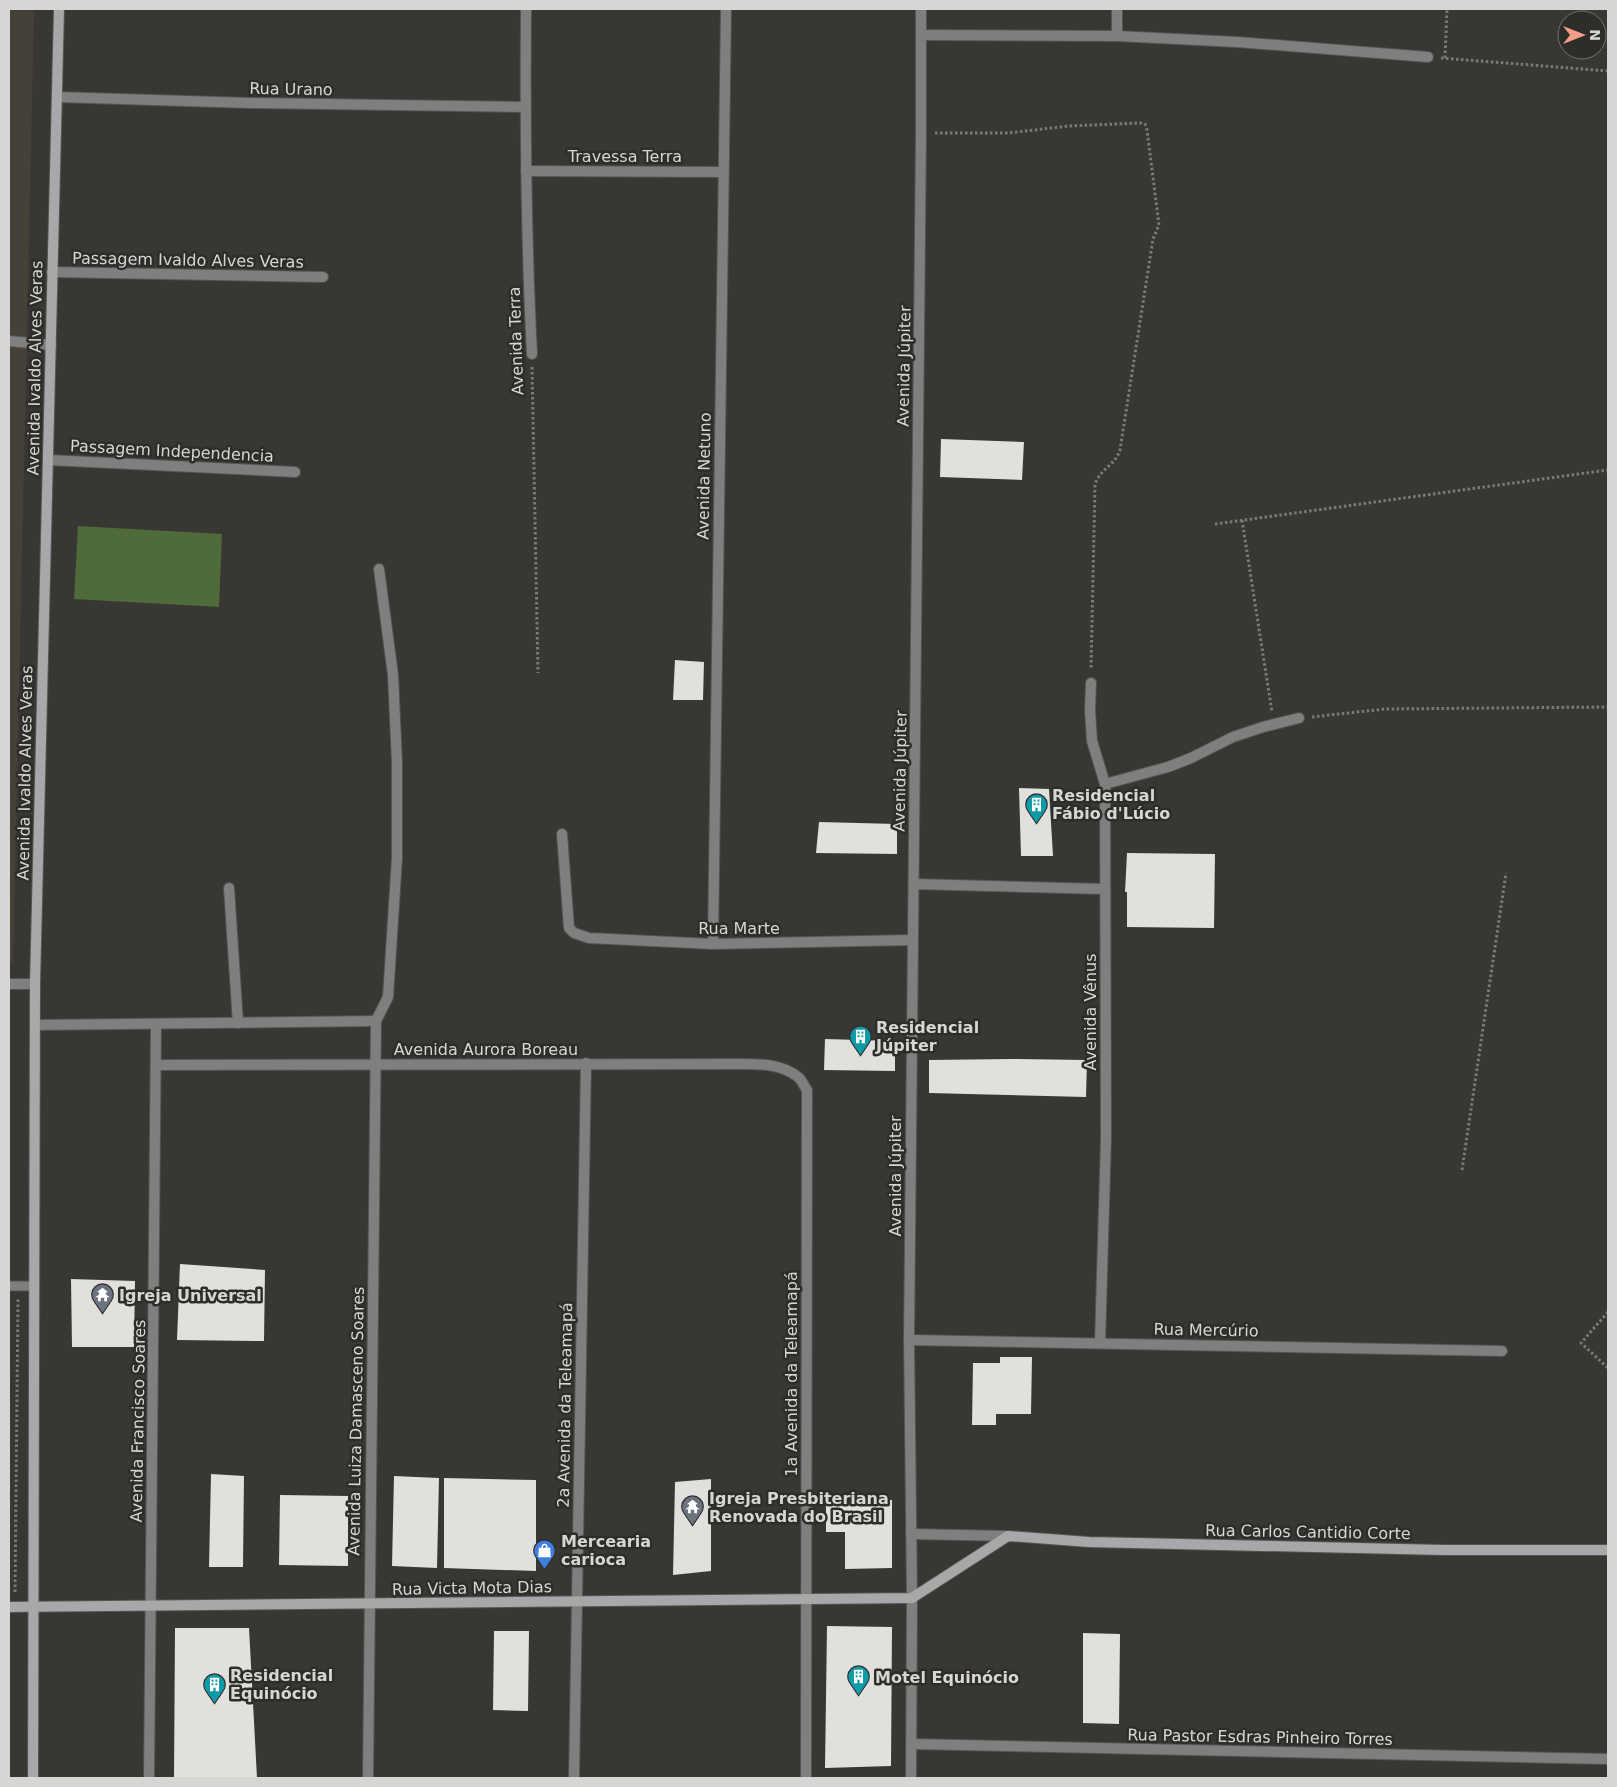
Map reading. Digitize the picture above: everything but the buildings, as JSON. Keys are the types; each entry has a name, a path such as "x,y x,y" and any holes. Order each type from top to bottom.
{"main road":[{"name":"Avenida Ivaldo Alves Veras","path":"33,1778 35,984 59,9"},
{"name":"Rua Carlos Cantidio Corte","path":"1008,1536 1089,1542 1434,1549 1608,1550"},
{"path":"912,1598 1008,1536"},
{"name":"Rua Victa Mota Dias","path":"9,1608 912,1598"}],"street":[{"name":"Avenida Terra","path":"526,9 527,259 532,354"},
{"name":"Avenida Netuno","path":"713,944 726,9"},
{"name":"Avenida Júpiter","path":"911,1778 912,1598 909,1340 922,133 921,9"},
{"path":"1117,9 1117,36"},
{"path":"921,35 1117,36 1237,42 1428,57"},
{"name":"Rua Urano","path":"57,97 250,103 525,107"},
{"name":"Travessa Terra","path":"526,171 724,172"},
{"name":"Passagem Ivaldo Alves Veras","path":"52,272 323,277"},
{"path":"9,341 51,345"},
{"name":"Passagem Independencia","path":"48,460 294,472"},
{"path":"35,1025 376,1021 388,997 397,858 397,763 393,675 379,569"},
{"name":"Avenida Vênus","path":"1091,683 1092,741 1105,784 1106,1138 1100,1344"},
{"path":"1105,784 1168,767 1233,737 1296,718"},
{"name":"Rua Marte","path":"562,834 569,928 574,933 589,938 713,944 912,940"},
{"path":"914,884 1104,889"},
{"path":"229,888 238,1023"},
{"path":"9,984 35,984"},
{"name":"Avenida Luiza Damasceno Soares","path":"368,1778 376,1021"},
{"name":"Avenida Francisco Soares","path":"149,1778 156,1024"},
{"name":"Avenida Aurora Boreau","path":"156,1065 586,1063 764,1065 784,1069 799,1078 807,1090"},
{"name":"2a Avenida da Teleamapá","path":"574,1778 586,1063"},
{"name":"1a Avenida da Teleamapá","path":"806,1778 807,1090"},
{"name":"Rua Mercúrio","path":"909,1340 1502,1351"},
{"name":"Rua Carlos Cantidio Corte","path":"911,1534 1008,1536"},
{"name":"Rua Pastor Esdras Pinheiro Torres","path":"911,1744 1608,1759"}],"lane":[{"path":"9,1286 34,1286"}],"path":[{"path":"1445,58 1447,9"},
{"path":"1428,57 1608,71"},
{"path":"922,133 1008,133 1069,126 1140,124 1145,124 1147,130 1159,225 1153,239 1120,450 1115,461 1103,470 1097,477 1094,485 1091,683"},
{"name":"Avenida Terra","path":"532,354 538,673"},
{"path":"1215,524 1608,470"},
{"path":"1242,520 1274,724"},
{"path":"1296,718 1385,709 1608,707"},
{"path":"1462,1170 1506,873"},
{"path":"1608,1312 1581,1343 1608,1368"}],"shaded area":[{"path":"9,9 34,9 13,964 9,964"}],"green space":[{"path":"78,526 222,534 219,607 74,599"}],"place":[{"name":"Residencial Fábio d'Lúcio","path":"1036,823"},
{"name":"Residencial Júpiter","path":"860,1055"},
{"name":"Igreja Universal","path":"103,1314"},
{"name":"Igreja Presbiteriana Renovada do Brasil","path":"693,1526"},
{"name":"Mercearia carioca","path":"545,1569"},
{"name":"Motel Equinócio","path":"859,1696"},
{"name":"Residencial Equinócio","path":"214,1703"}]}
